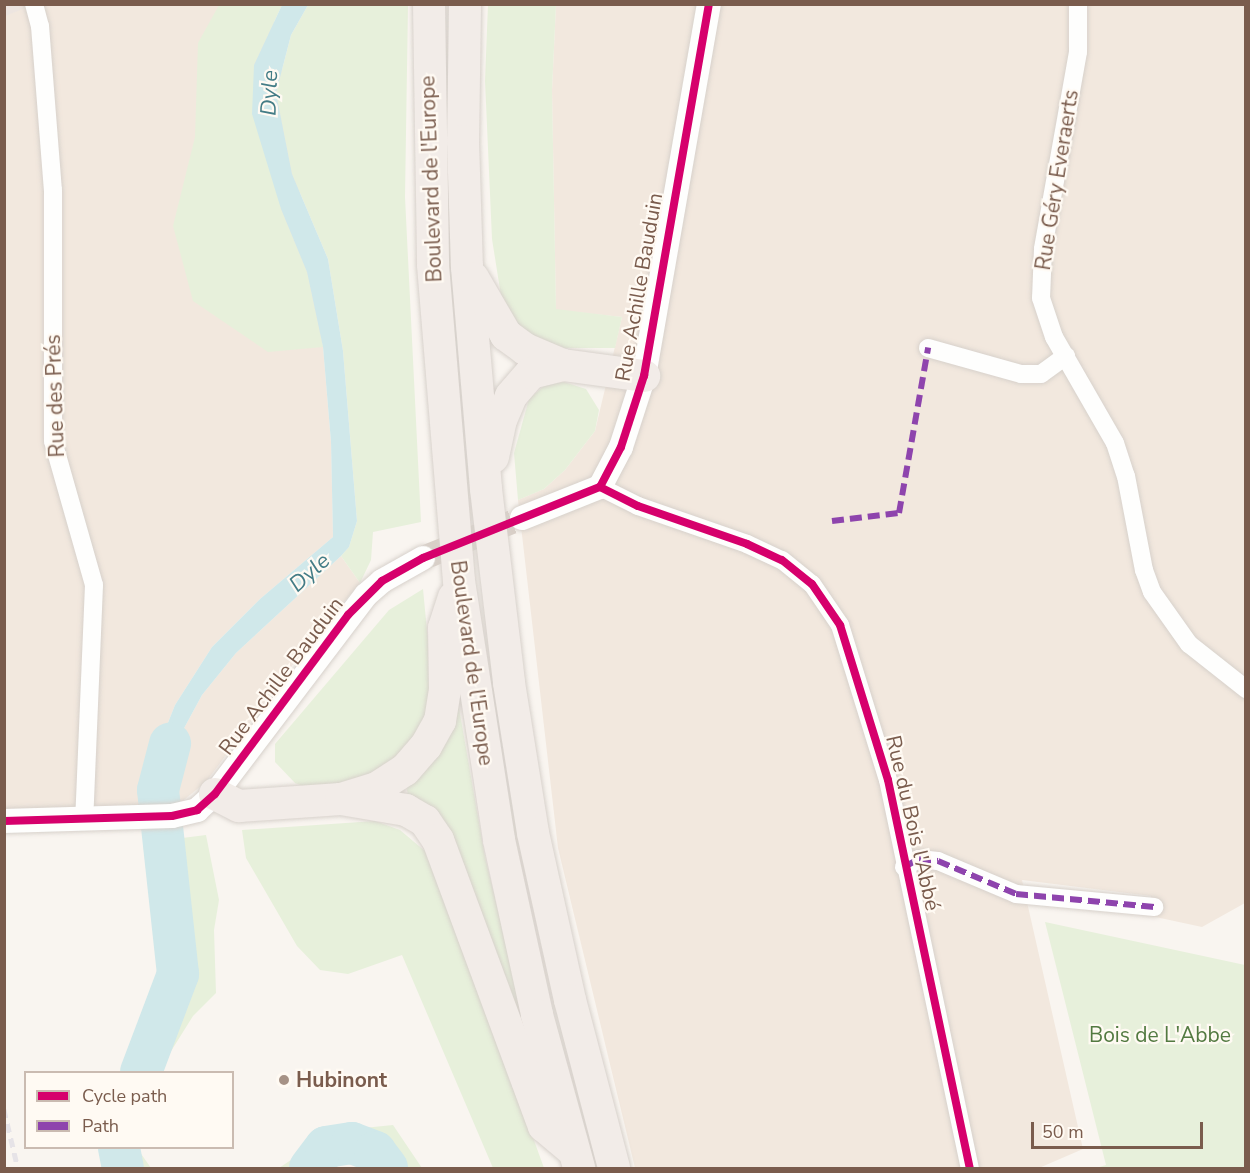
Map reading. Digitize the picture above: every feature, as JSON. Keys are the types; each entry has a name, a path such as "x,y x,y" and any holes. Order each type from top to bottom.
{"highway":[{"name":"Boulevard de l'Europe","path":"429,4 433,265 459,581 499,840 537,1015 576,1159"},
{"name":"Boulevard de l'Europe","path":"465,4 463,141 467,267 486,489 509,683 532,832 570,1000 614,1168"},
{"path":"467,267 506,335 525,349 563,365 644,376"},
{"path":"486,489 501,420 511,396 531,373 563,365"},
{"path":"215,794 239,806 341,799 377,788 405,770 426,746 440,721 445,690 444,628 459,581"},
{"path":"341,799 406,810 425,821 438,840 544,1126 576,1159"}],"street":[{"name":"Rue des Prés","path":"34,4 40,26 53,190 53,441 94,585 84,819"},
{"name":"Rue Achille Bauduin","path":"600,487 621,447 644,376 709,4"},
{"name":"Rue Géry Everaerts","path":"1078,4 1078,52 1040,272 1041,298 1048,323 1115,442 1126,476 1144,570 1152,592 1189,644 1245,689"},
{"path":"928,348 1021,374 1041,374 1066,356"},
{"path":"522,518 600,487"},
{"name":"Rue du Bois l'Abbé","path":"600,487 638,506 765,551 795,570 824,599 851,652 888,780 904,867 970,1168"},
{"name":"Rue Achille Bauduin","path":"84,819 172,816 197,810 215,794 366,595 382,580 423,558"},
{"path":"4,821 84,819"},
{"path":"904,867 919,859 938,861 1016,894 1154,907"}],"shaded area":[{"path":"33,4 282,5 274,19 323,347 331,442 333,537 260,599 212,647 175,705 154,758 147,789 149,806 5,809 4,16"},
{"path":"5,5 33,5 5,16"},
{"path":"556,5 1245,5 1245,903 1202,927 1151,916 1151,896 1022,880 1083,1149 1039,1168 635,1168 558,848 518,500 544,489 565,470 595,431 622,317 556,310 552,90"},
{"path":"341,556 360,583 311,640 206,782 180,803 167,805 167,773 182,732 202,695 236,653"}],"green space":[{"path":"219,5 282,5 254,65 281,209 307,272 323,347 268,352 193,301 173,226 195,137 198,43"},
{"path":"308,5 408,5 405,197 421,522 373,532 371,560 360,583 341,556 349,547 357,521 343,351 328,259 292,174 276,93 291,35"},
{"path":"488,5 556,5 552,90 556,309 622,317 615,348 552,348 515,325 502,302 492,239 485,81"},
{"path":"564,382 586,389 599,410 595,431 565,470 544,489 518,500 514,453 529,399 545,385"},
{"path":"423,589 432,683 421,738 369,782 307,788 295,783 275,762 275,744 389,610"},
{"path":"459,708 485,857 525,1021 515,1024 409,801 406,785 452,711"},
{"path":"375,821 400,830 426,852 438,875 544,1168 493,1168 402,955 348,974 320,970 297,946 246,858 242,830"},
{"path":"206,835 219,900 214,930 216,993 193,1016 159,1071 129,1071 160,990 143,843"},
{"name":"Bois de L'Abbe","path":"1045,922 1245,965 1245,1168 1096,1168 1106,1165"},
{"path":"393,1125 422,1168 364,1168 346,1158 324,1168 279,1168 334,1131"},
{"path":"107,1149 138,1149 151,1168 107,1168"}],"water":[{"path":"282,5 308,5 291,35 276,93 292,174 328,259 343,351 357,521 349,547 341,556 236,653 202,695 182,732 167,773 167,800 149,801 147,789 154,758 175,705 212,647 260,599 333,537 331,442 323,347 307,272 281,209 252,114 254,65"}],"waterway":[{"name":"Dyle","path":"141,1071 178,974 158,790 170,744"},
{"name":"Dyle","path":"310,1168 326,1147 352,1143 375,1152 387,1168"},
{"name":"Dyle","path":"119,1149 123,1168"}],"tunnel":[{"path":"423,558 522,518"}],"railway":[{"path":"4,1109 18,1168"}],"marked path":[{"path":"832,521 899,513 928,348"},
{"path":"904,867 919,859 938,861 1016,894 1154,907"}],"cycle path":[{"path":"4,821 172,816 197,810 215,794 348,615 382,581 423,558 600,487 621,447 644,376 709,4"},
{"path":"600,487 638,506 747,544 782,560 812,584 840,625 888,780 970,1168"}],"place":[{"name":"Hubinont","path":"284,1080"}]}
